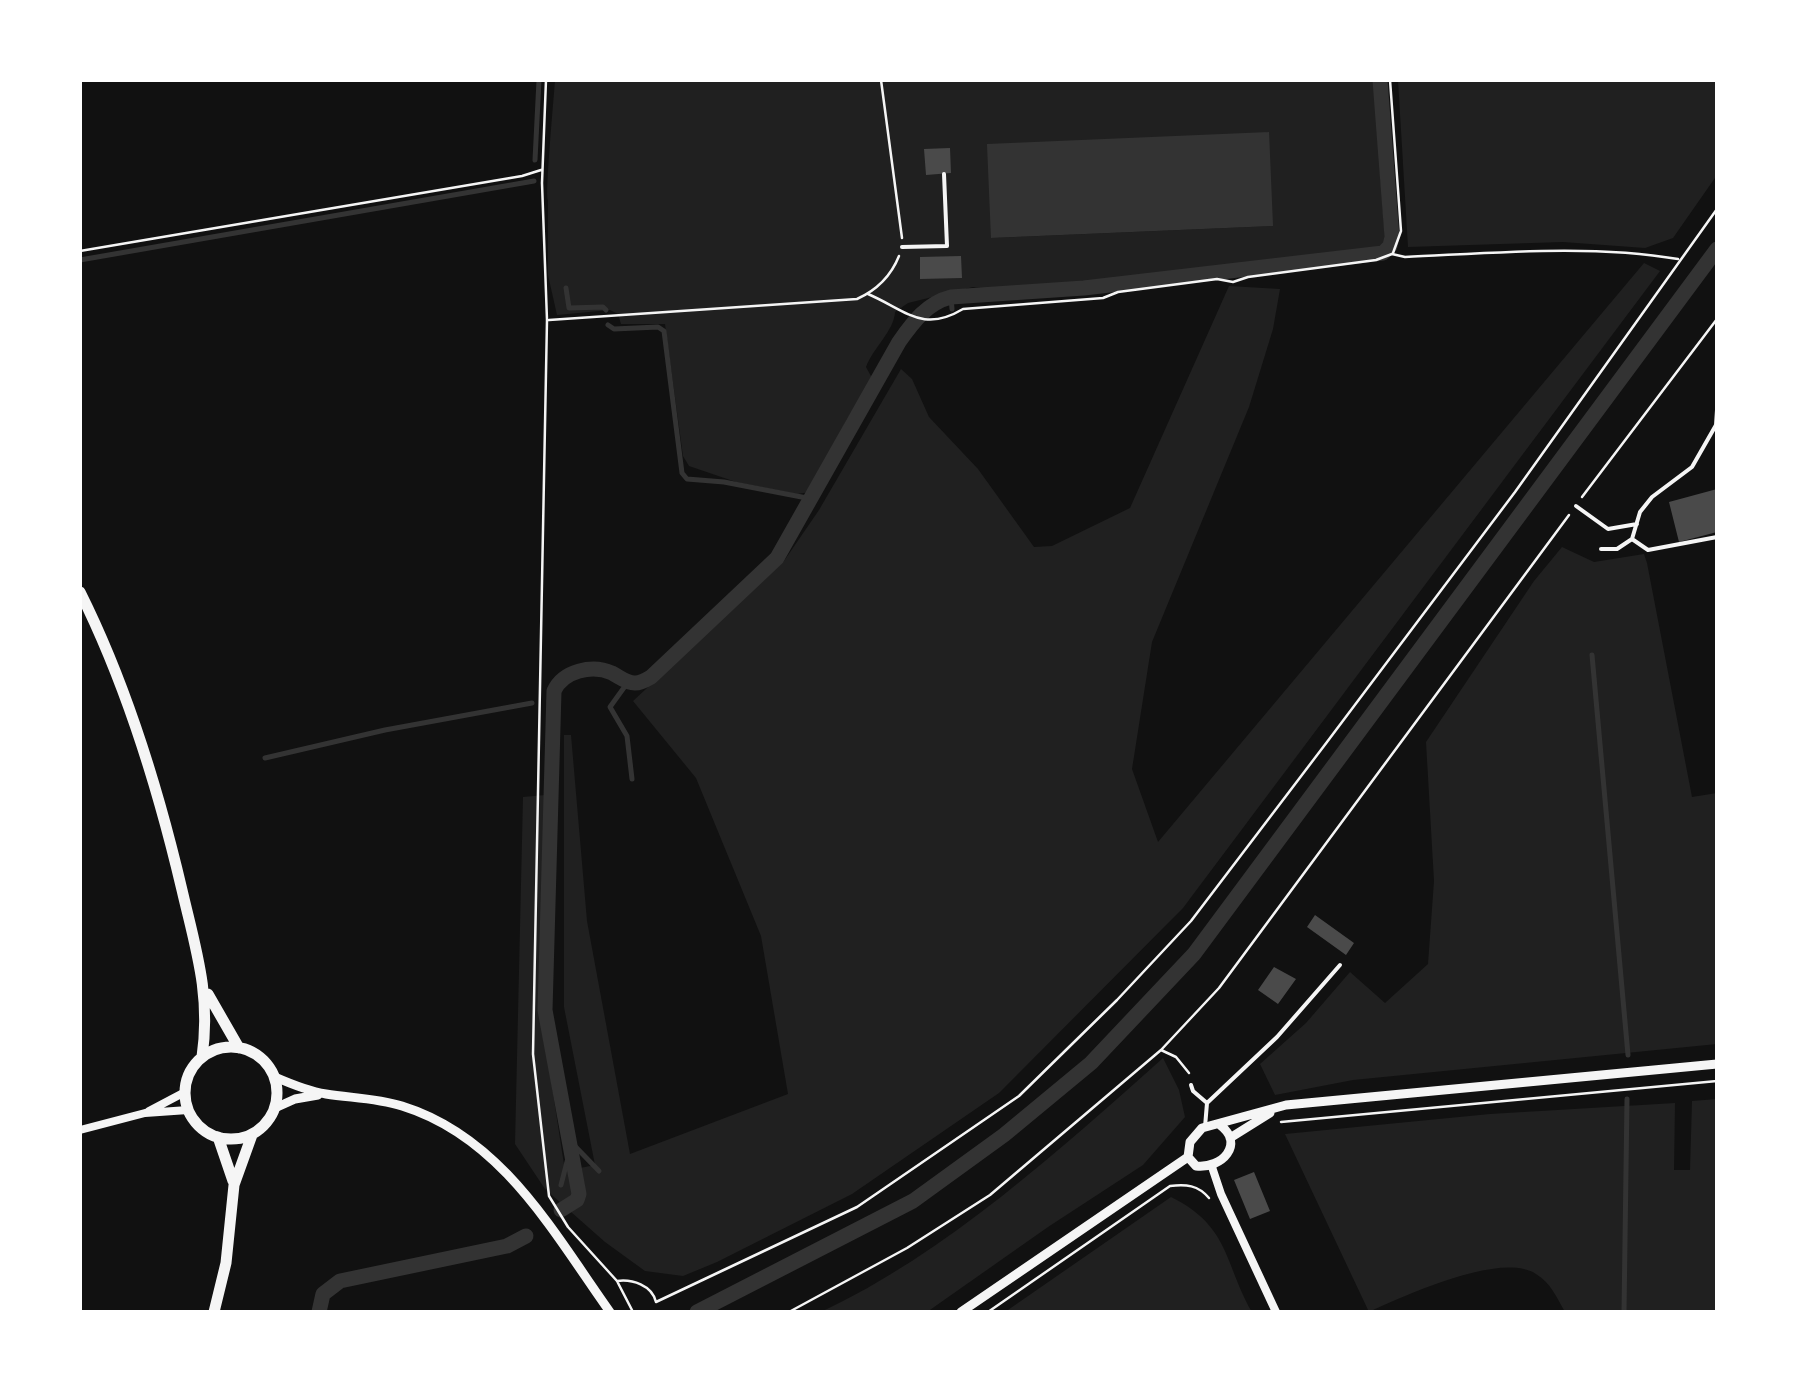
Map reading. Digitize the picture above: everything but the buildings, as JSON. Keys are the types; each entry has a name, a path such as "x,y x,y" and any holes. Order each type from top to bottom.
{"main road":[{"path":"80,592 119,680 148,764 206,990 239,1048"},
{"path":"202,1057 206,990"},
{"path":"220,1048 239,1048 257,1055 275,1077 275,1108 268,1121 252,1134 232,1139 218,1137 195,1122 188,1110 185,1092 189,1073 202,1057 220,1048"},
{"path":"214,1312 226,1263 234,1185 252,1134"},
{"path":"218,1137 234,1185"}],"street":[{"path":"961,1312 1188,1157 1190,1142 1205,1127 1286,1106 1717,1064"},
{"path":"275,1077 326,1094"},
{"path":"145,1113 185,1092"},
{"path":"275,1108 326,1094 372,1098 431,1117 482,1150 522,1188 610,1312"},
{"path":"1230,1138 1286,1106"},
{"path":"80,1130 145,1113 188,1110"},
{"path":"1188,1157 1196,1166 1212,1166 1228,1154 1230,1138 1220,1125"},
{"path":"1212,1166 1276,1312"}],"lane":[{"path":"902,248 947,246 944,174"},
{"path":"1601,549 1618,549 1632,539 1640,512 1652,496 1692,466 1716,424 1717,410"},
{"path":"1576,506 1608,529 1637,524"},
{"path":"1632,539 1648,550 1717,537"},
{"path":"1205,1127 1207,1103 1278,1037 1340,965"},
{"path":"1192,1088 1207,1103"}],"path":[{"path":"546,80 542,169 547,320 533,1054 548,1196 568,1227 617,1281 633,1312"},
{"path":"547,320 622,312 782,306 857,299 868,294 890,274 902,248 881,80"},
{"path":"868,294 922,321 948,318 963,308 1103,298 1118,292 1217,279 1233,282 1248,276 1376,260 1392,254 1398,248 1401,231 1390,80"},
{"path":"80,251 522,176 542,169"},
{"path":"617,1281 636,1282 652,1291 656,1302 857,1207 1019,1096 1191,921 1515,492 1717,209"},
{"path":"1392,254 1646,254 1680,260"},
{"path":"789,1312 907,1248 990,1194 1161,1050 1218,988 1717,318"},
{"path":"1161,1050 1176,1058 1196,1082 1192,1088"},
{"path":"1272,1125 1316,1117 1717,1081"},
{"path":"988,1312 1170,1186 1185,1184 1202,1190 1210,1200 1221,1194"}],"shaded area":[{"path":"555,80 1375,80 1385,240 1383,245 1372,248 1291,260 1111,280 993,289 973,287 908,303 895,312 891,326 869,360 866,367 871,382 847,419 810,492 797,494 736,482 689,466 683,456 665,324 621,324 618,314 610,310 557,315 548,275 548,180","holes":["1268,132 1272,226 991,238"]},
{"path":"1398,80 1717,80 1717,175 1673,238 1645,248 1563,242 1408,247"},
{"path":"1269,132 1273,226 991,238 987,144"},
{"path":"1644,263 1660,271 1183,908 999,1093 852,1194 683,1276 645,1271 545,1189 515,1144 523,797 545,795 540,1009 565,1171 595,1165 564,1007 564,735 571,735 587,921 630,1154 788,1094 761,936 696,778 633,701 784,561 819,510 901,369 912,379 929,417 978,469 1034,547 1052,546 1130,508 1229,286 1280,289 1273,329 1249,407 1152,642 1132,769 1158,842"},
{"path":"1562,547 1594,562 1644,554 1647,563 1692,797 1717,793 1717,1044 1353,1080 1275,1095 1260,1064 1306,1023 1350,972 1385,1003 1428,964 1434,881 1426,742 1534,581"},
{"path":"1163,1058 1179,1090 1185,1117 1143,1165 927,1312 821,1312 912,1261 957,1230 1043,1163"},
{"path":"1717,1099 1717,1312 1565,1312 1550,1286 1536,1274 1520,1268 1500,1268 1452,1278 1369,1312 1285,1134 1490,1114 1675,1103 1674,1170 1690,1170 1692,1101"},
{"path":"1171,1197 1205,1220 1215,1233 1252,1312 1005,1312"}],"waterway":[{"path":"535,160 539,80"},
{"path":"561,1210 577,1200 579,1194 545,1010 554,691 558,684 587,669 604,670 632,683 649,678 777,558 899,342 935,304 951,297 1084,288 1383,253 1392,237 1380,80"},
{"path":"80,260 534,181"},
{"path":"697,1312 913,1201 1004,1135 1091,1063 1194,954 1717,249"},
{"path":"566,288 569,308 606,310"},
{"path":"951,297 952,309"},
{"path":"608,325 614,329 658,327 664,331 682,473 687,479 812,499"},
{"path":"1592,655 1628,1055"},
{"path":"628,682 610,707 627,736 632,779"},
{"path":"265,758 385,730 532,703"},
{"path":"1624,1312 1627,1099"},
{"path":"569,1140 599,1171"},
{"path":"561,1185 570,1150"},
{"path":"319,1312 323,1294 340,1281 507,1246 526,1236"}]}
